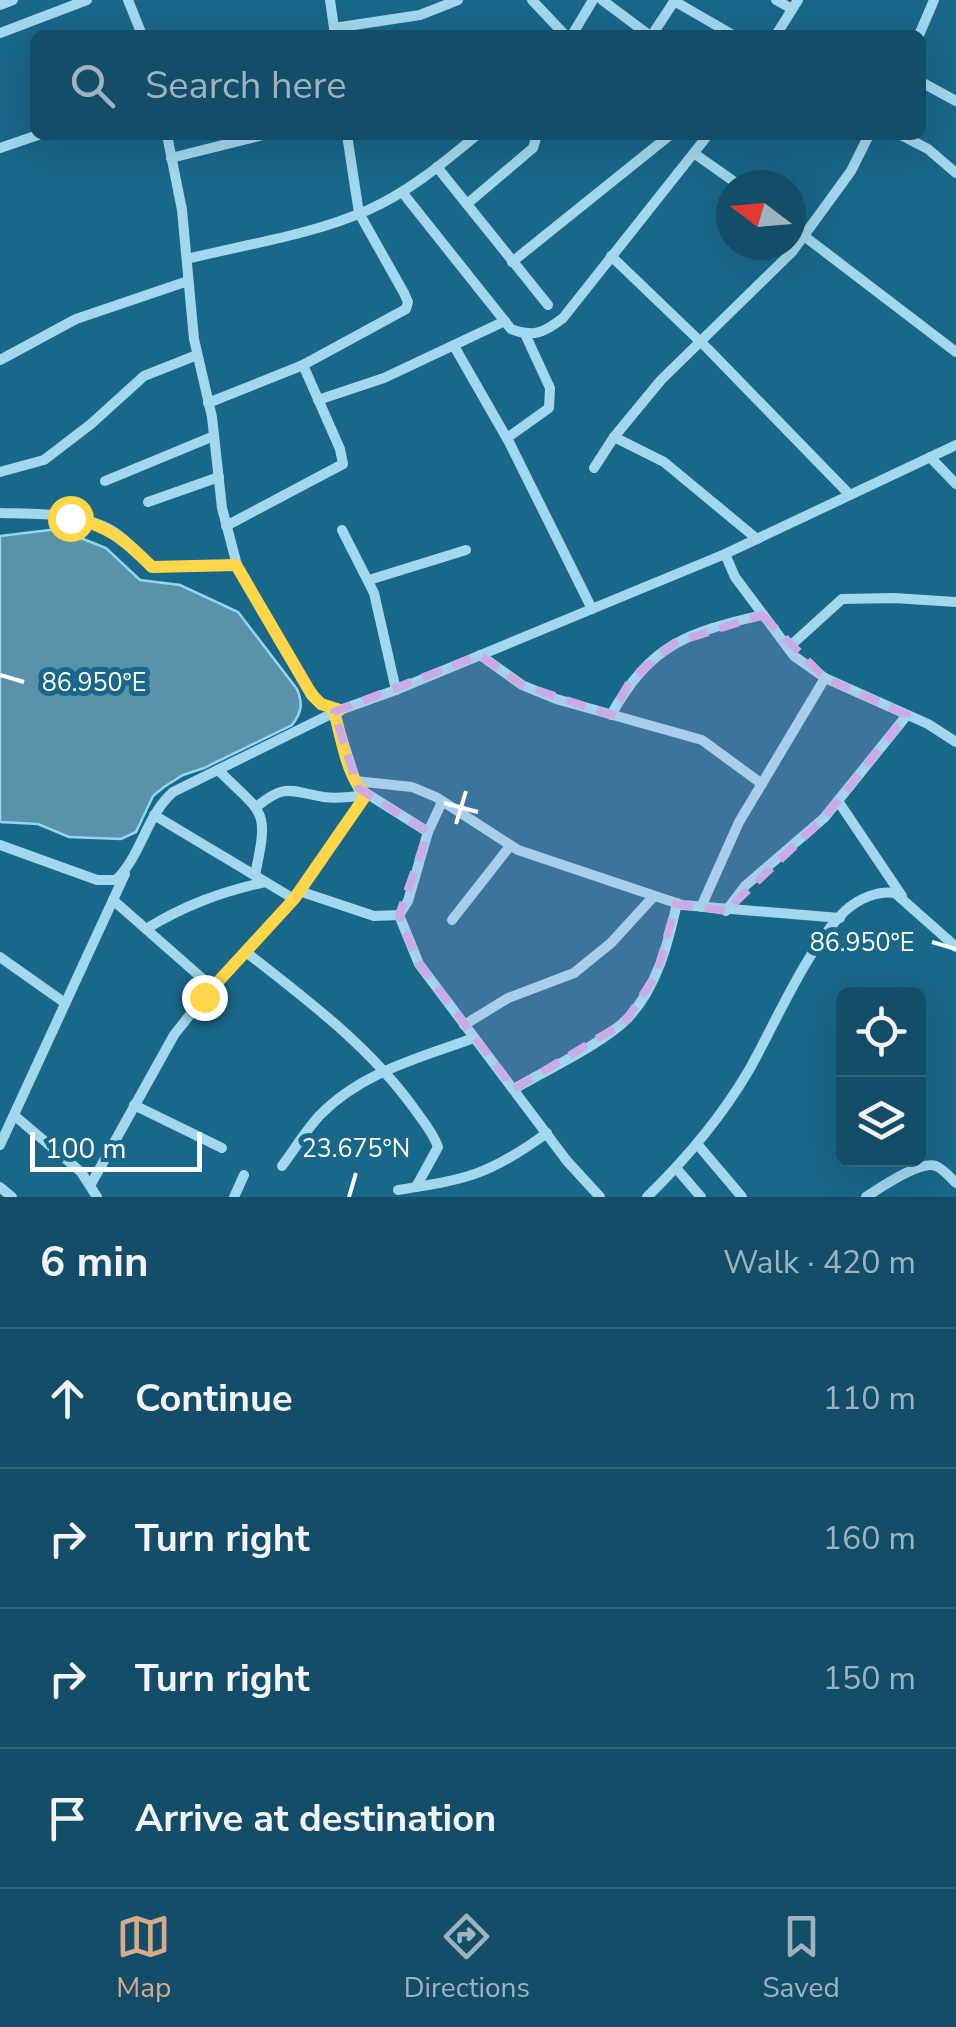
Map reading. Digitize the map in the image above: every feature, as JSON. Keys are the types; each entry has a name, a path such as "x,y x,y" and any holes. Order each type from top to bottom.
{"street":[{"path":"0,6 13,0"},
{"path":"0,33 87,0"},
{"path":"128,0 140,30"},
{"path":"330,0 335,30"},
{"path":"340,30 420,15 458,0"},
{"path":"532,0 563,30"},
{"path":"571,30 592,0"},
{"path":"602,0 643,30"},
{"path":"654,30 675,0 725,30"},
{"path":"776,0 795,5 779,30"},
{"path":"920,30 934,0"},
{"path":"926,85 956,102"},
{"path":"0,148 30,138"},
{"path":"168,140 197,355 236,565 312,695 337,711"},
{"path":"171,158 243,140"},
{"path":"208,404 302,365 406,309 408,302 359,214 348,140"},
{"path":"187,259 359,214 402,192 471,140"},
{"path":"467,204 534,148 536,140"},
{"path":"512,262 655,140"},
{"path":"402,192 511,329 525,334 543,332 563,318 705,140"},
{"path":"806,233 851,171 866,140"},
{"path":"910,140 956,173"},
{"path":"695,154 718,170"},
{"path":"438,167 548,305"},
{"path":"806,238 956,352"},
{"path":"611,256 702,342 850,495"},
{"path":"594,468 614,436 662,380 784,260"},
{"path":"0,344 4,358 76,319 188,281"},
{"path":"318,400 384,378 505,321"},
{"path":"507,438 549,408 550,388 525,334"},
{"path":"454,346 507,438 592,609"},
{"path":"0,472 44,460 144,376 197,355"},
{"path":"226,526 343,464 340,448 302,365"},
{"path":"105,482 214,436"},
{"path":"614,436 664,462 757,539"},
{"path":"0,1145 154,815 174,792 337,711 725,554 956,445"},
{"path":"930,457 956,484"},
{"path":"148,502 219,477"},
{"path":"0,513 50,515 106,527 121,536 152,567 236,565"},
{"path":"342,530 369,580 396,690"},
{"path":"369,580 466,550"},
{"path":"725,554 735,577 788,648 825,678 928,724 956,742"},
{"path":"788,648 842,600 956,602"},
{"path":"612,714 630,681 674,643 708,628 762,616"},
{"path":"480,656 522,685 702,740 762,784"},
{"path":"701,908 739,822 825,678"},
{"path":"337,711 355,781 366,795 428,832"},
{"path":"726,911 745,886 801,840 838,801 907,715"},
{"path":"218,770 256,807 264,824 260,879"},
{"path":"355,781 412,786 510,846 547,862 677,903 726,911 840,918"},
{"path":"256,807 286,788 335,798 366,795"},
{"path":"90,1184 174,1035 296,895 366,795"},
{"path":"838,801 906,901"},
{"path":"399,915 408,902 428,832 442,802"},
{"path":"154,815 260,879 296,895 374,916 399,915"},
{"path":"0,845 97,880 116,880 128,868"},
{"path":"452,920 510,846"},
{"path":"146,929 205,897 260,879"},
{"path":"647,1197 698,1145 746,1075 824,935 848,908 884,892 894,893 956,947"},
{"path":"464,1025 508,998 574,973 654,896"},
{"path":"113,900 212,988"},
{"path":"514,1088 625,1022 657,973 677,903"},
{"path":"399,915 419,964 600,1197"},
{"path":"246,952 328,1016 402,1092 438,1147 416,1187"},
{"path":"0,957 65,1003"},
{"path":"282,1166 318,1118 339,1098 382,1070 474,1038"},
{"path":"134,1105 222,1148"},
{"path":"15,1116 69,1160 97,1197"},
{"path":"398,1190 485,1173 547,1133"},
{"path":"698,1145 742,1197"},
{"path":"866,1197 921,1166 940,1169 956,1183"},
{"path":"676,1168 700,1197"},
{"path":"234,1197 244,1175"},
{"path":"0,1187 12,1197"}],"highlighted area":[{"path":"762,615 825,678 907,715 824,818 726,911 676,904 657,973 625,1022 514,1089 419,964 399,915 428,832 358,788 334,712 480,655 522,685 611,715 630,681 674,643"}],"water":[{"path":"58,529 106,548 140,580 180,585 238,612 297,689 300,699 300,712 292,725 164,787 153,796 136,832 121,839 69,837 38,824 0,822 0,536"}],"route":[{"path":"70,518 106,527 121,536 152,567 236,565 312,695 321,704 340,710 334,712 352,773 366,795 294,899 204,997"}]}
